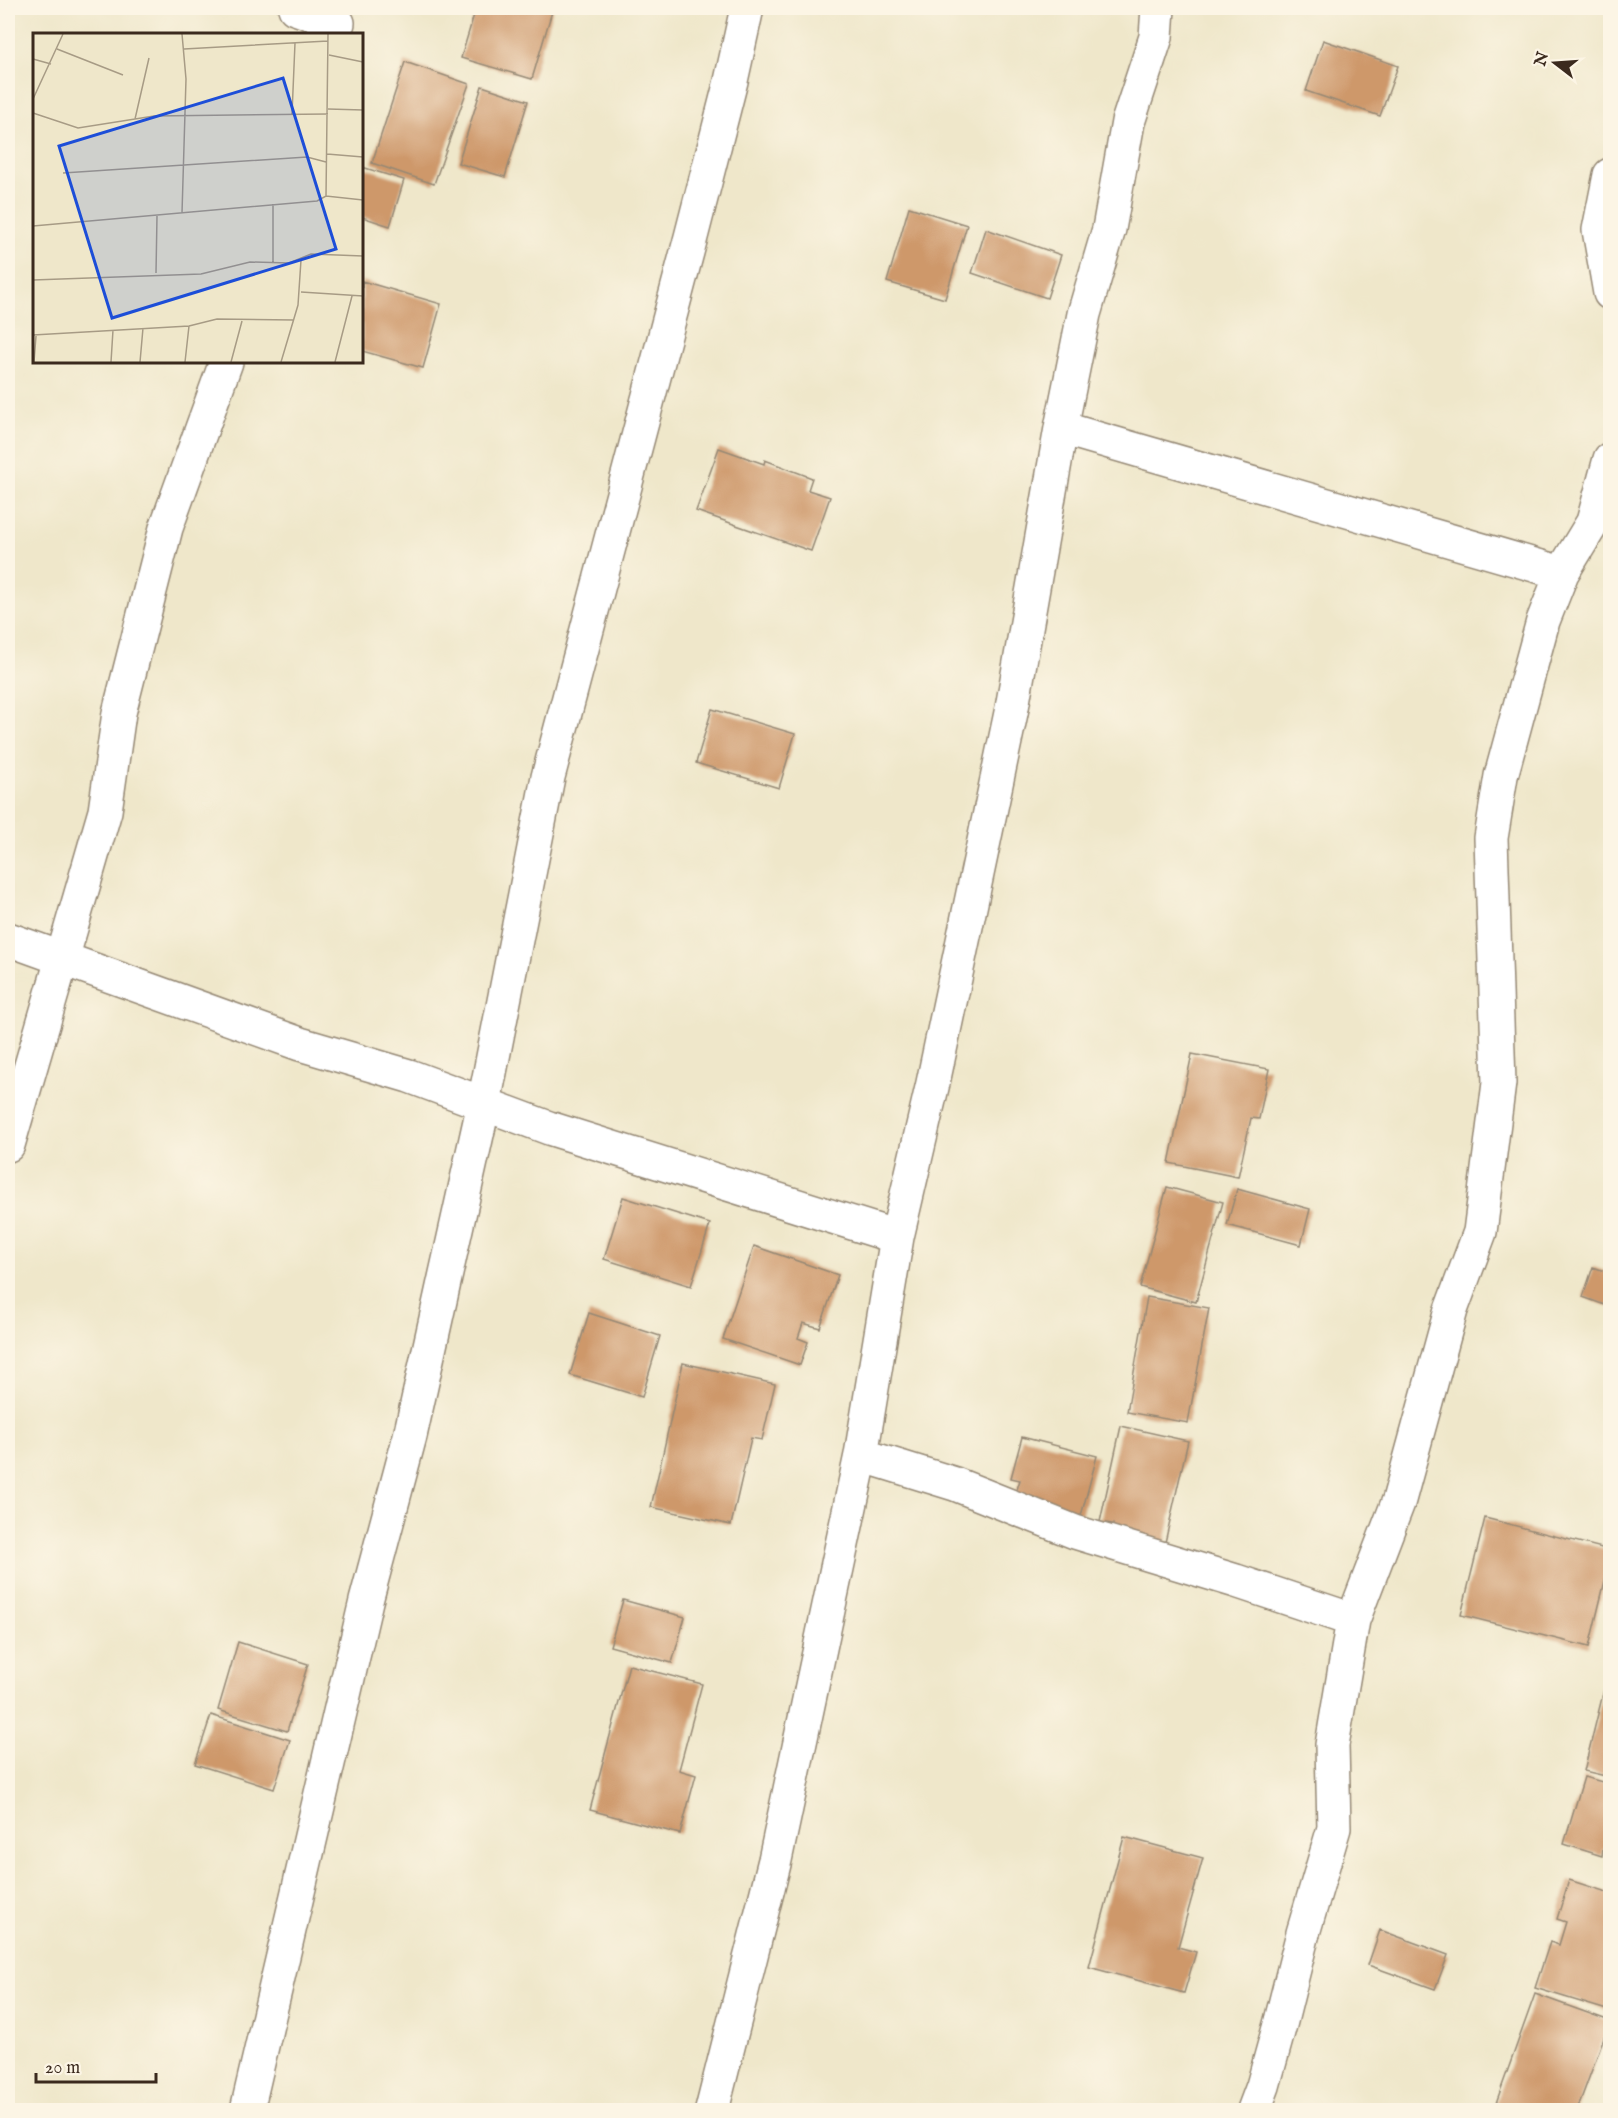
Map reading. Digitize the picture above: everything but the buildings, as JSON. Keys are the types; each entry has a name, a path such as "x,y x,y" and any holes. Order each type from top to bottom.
{"street":[{"path":"296,8 339,22"},
{"path":"247,2110 366,1601 410,1436 484,1103 548,777 691,237 747,8"},
{"path":"712,2110 775,1860 861,1455 897,1238 933,1083 1006,741 1061,428 1084,314 1109,229 1128,122 1156,37 1158,8"},
{"path":"1611,175 1599,230 1611,294"},
{"path":"8,1145 105,811 119,713 166,528 226,363"},
{"path":"1061,428 1562,573"},
{"path":"1254,2110 1275,2043 1303,1933 1334,1828 1332,1745 1353,1620 1399,1500 1451,1310 1480,1232 1498,1083 1491,838 1501,776 1543,621 1562,573 1593,522 1611,459"},
{"path":"8,939 300,1044 409,1076 549,1128 897,1238"},
{"path":"861,1455 955,1484 1075,1532 1236,1581 1353,1620"}]}
